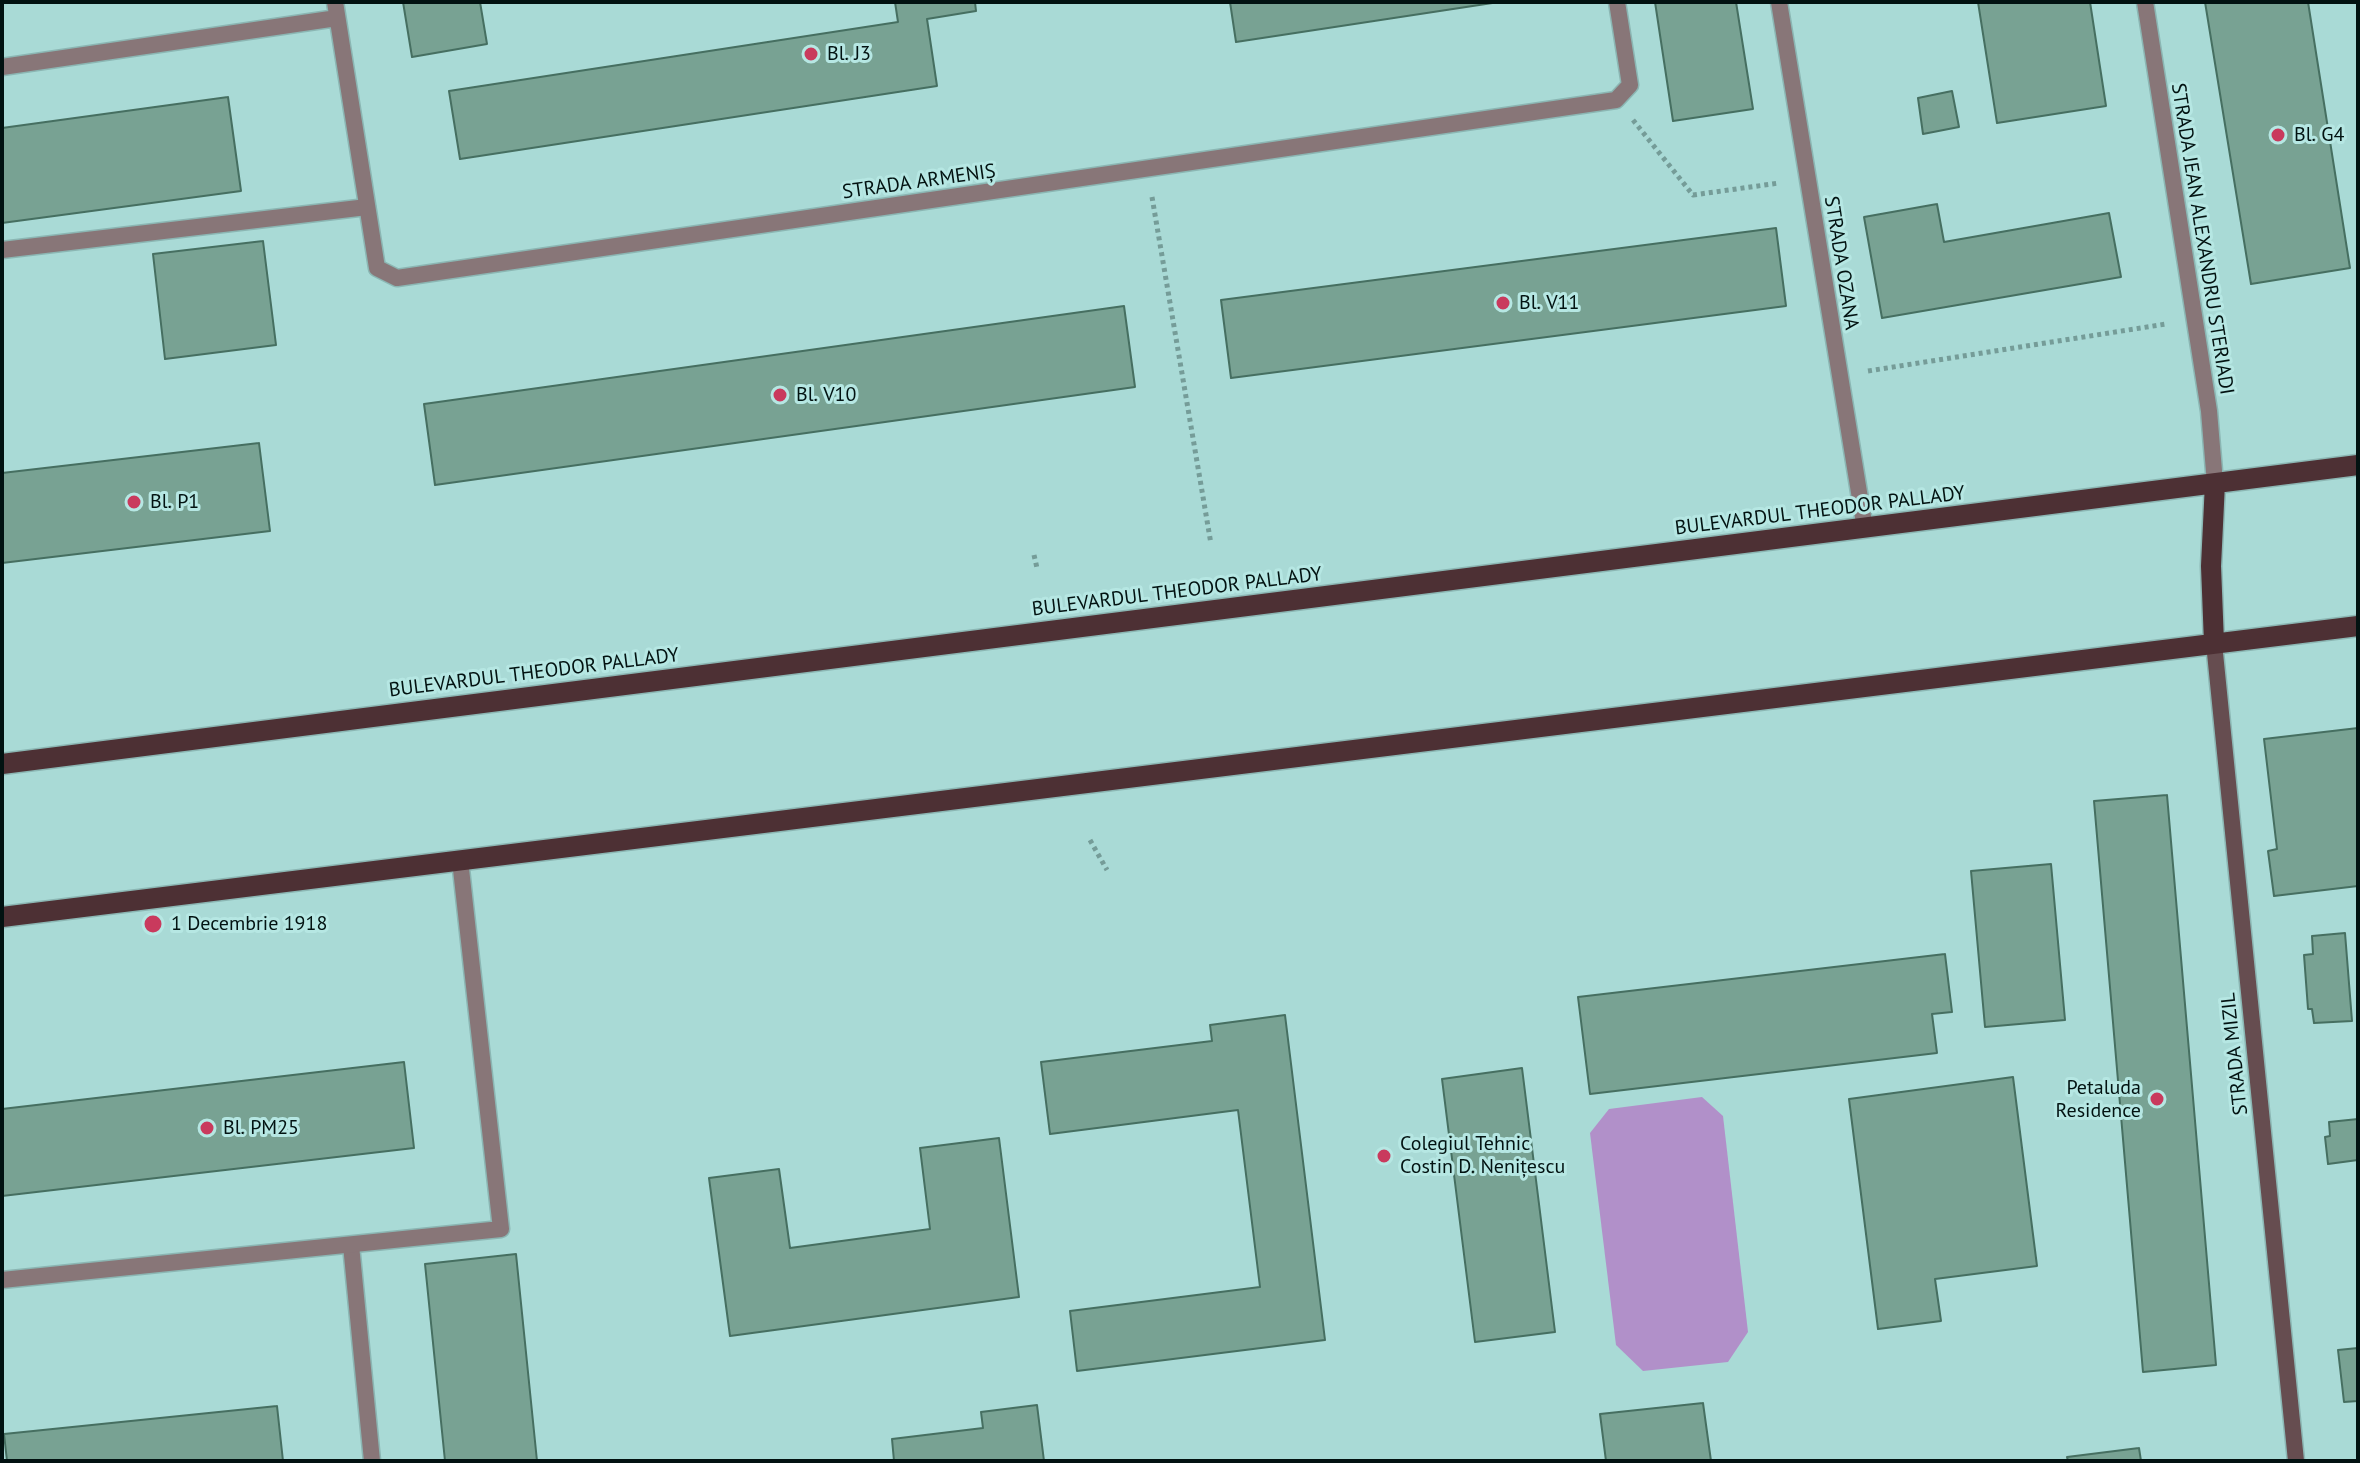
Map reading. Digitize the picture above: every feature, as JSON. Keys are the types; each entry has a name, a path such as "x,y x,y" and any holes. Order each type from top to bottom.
{"main road":[{"name":"BULEVARDUL THEODOR PALLADY","path":"2,764 2358,465"},
{"path":"2214,643 2211,566 2215,483"},
{"path":"2,917 2358,626"}],"street":[{"path":"1616,100 1630,85 1617,2"},
{"name":"STRADA OZANA","path":"1779,2 1865,529"},
{"name":"STRADA JEAN ALEXANDRU STERIADI","path":"2145,2 2209,411 2215,483"},
{"name":"STRADA ARMENIȘ","path":"2,67 336,10 377,268 397,278 1616,100"},
{"path":"2,250 367,207"},
{"name":"STRADA MIZIL","path":"2214,643 2296,1461"},
{"path":"2,1280 501,1229 460,860"},
{"path":"351,1245 372,1461"}],"path":[{"path":"1616,100 1693,195 1807,179"},
{"path":"1147,169 1211,544"},
{"path":"1839,376 2194,320"},
{"path":"1034,555 1037,568"},
{"path":"1090,840 1107,870"}],"shaded area":[{"path":"1702,1097 1723,1116 1748,1332 1728,1362 1643,1371 1616,1345 1590,1133 1609,1109"}],"building":[{"path":"403,2 480,2 487,44 412,57"},
{"name":"Bl. J3","path":"895,2 975,2 976,11 927,19 937,86 460,159 449,91 898,22"},
{"path":"1230,2 1499,2 1236,42"},
{"path":"1655,2 1736,2 1753,109 1673,121"},
{"path":"1978,2 2090,2 2106,106 1997,123"},
{"name":"Bl. G4","path":"2205,2 2308,2 2350,268 2251,284"},
{"path":"1952,91 1959,127 1923,134 1918,98"},
{"path":"228,97 241,191 2,223 2,128"},
{"path":"1937,204 1944,242 2109,213 2121,277 1882,318 1864,217"},
{"name":"Bl. V11","path":"1776,228 1786,306 1231,378 1221,300"},
{"path":"263,241 276,345 165,359 153,254"},
{"name":"Bl. V10","path":"1124,306 1135,387 435,485 424,404"},
{"name":"Bl. P1","path":"259,443 270,531 2,563 2,473"},
{"path":"2358,728 2358,886 2274,896 2268,851 2277,849 2264,739"},
{"name":"Petaluda Residence","path":"2167,795 2216,1365 2143,1372 2094,801"},
{"path":"2051,864 2065,1020 1985,1027 1971,871"},
{"path":"2345,933 2352,1021 2314,1023 2312,1009 2308,1009 2304,955 2313,954 2312,936"},
{"path":"1945,954 1952,1012 1932,1014 1937,1053 1590,1094 1578,997"},
{"path":"1285,1015 1325,1340 1077,1371 1070,1311 1260,1287 1238,1110 1050,1134 1041,1062 1212,1041 1210,1025"},
{"name":"Bl. PM25","path":"404,1062 414,1148 2,1196 2,1109"},
{"path":"1522,1068 1555,1332 1475,1342 1442,1079"},
{"path":"2013,1077 2037,1266 1935,1279 1941,1321 1878,1329 1849,1099"},
{"path":"2358,1119 2358,1160 2328,1164 2325,1137 2330,1136 2329,1122"},
{"path":"999,1138 1019,1297 730,1336 709,1178 779,1169 790,1248 930,1229 920,1148"},
{"path":"516,1254 537,1461 445,1461 425,1264"},
{"path":"2358,1348 2358,1401 2344,1402 2338,1350"},
{"path":"1703,1403 1711,1461 1606,1461 1600,1414"},
{"path":"1037,1405 1044,1461 894,1461 892,1439 983,1428 981,1412"},
{"path":"277,1406 283,1461 7,1461 4,1434"},
{"path":"2139,1448 2141,1461 2068,1461 2067,1457"}],"place":[{"name":"Bl. J3","path":"811,54"},
{"name":"Bl. G4","path":"2278,135"},
{"name":"Bl. V11","path":"1503,303"},
{"name":"Bl. V10","path":"780,395"},
{"name":"Bl. P1","path":"134,502"},
{"name":"1 Decembrie 1918","path":"153,924"},
{"name":"Petaluda Residence","path":"2157,1099"},
{"name":"Bl. PM25","path":"207,1128"},
{"name":"Colegiul Tehnic Costin D. Nenițescu","path":"1384,1156"}]}
